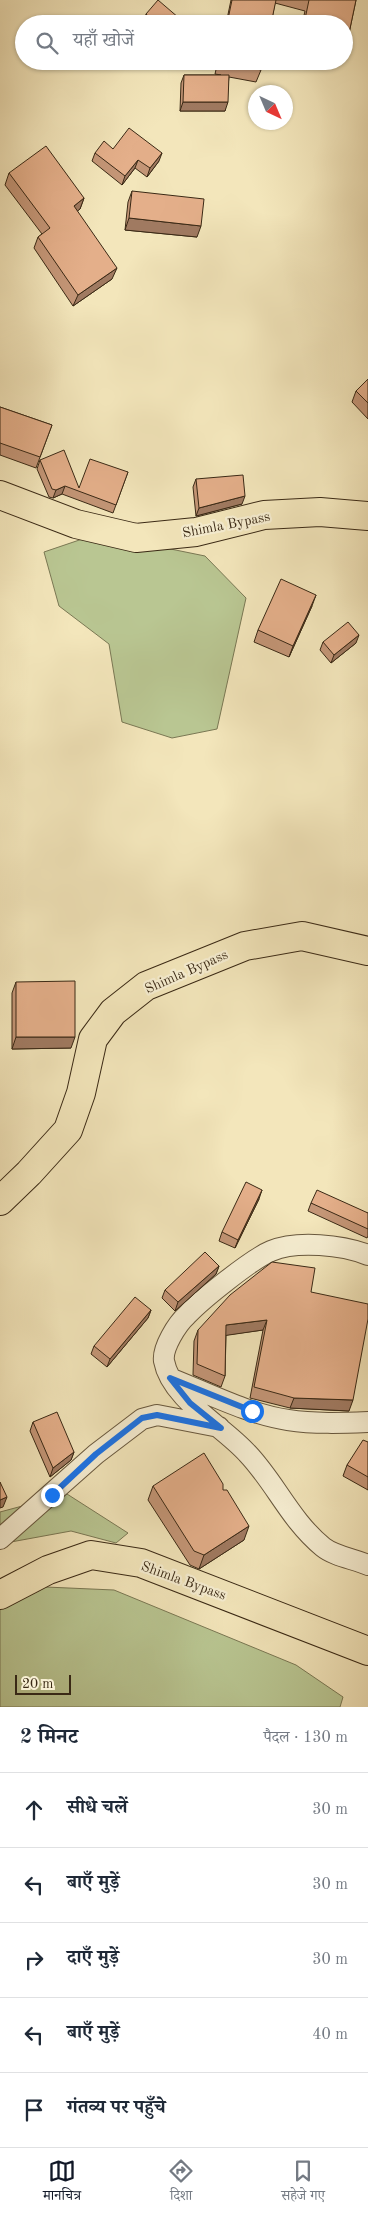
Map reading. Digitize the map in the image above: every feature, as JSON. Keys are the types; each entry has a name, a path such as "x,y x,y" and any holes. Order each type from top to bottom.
{"highway":[{"name":"Shimla Bypass","path":"0,495 76,524 136,538 196,532 264,515 320,512 368,516"},
{"name":"Shimla Bypass","path":"0,1201 29,1173 68,1130 81,1093 93,1039 113,1012 146,986 245,946 302,936 368,950"},
{"name":"Shimla Bypass","path":"0,1595 48,1570 91,1555 141,1563 368,1651"}],"street":[{"path":"368,1254 357,1250 296,1245 271,1251 238,1272 187,1314 172,1333 164,1360 170,1378 190,1403 221,1428 267,1475 302,1528 325,1549 368,1565"},
{"path":"170,1378 252,1411 288,1420 343,1423 368,1422"},
{"path":"0,1539 96,1454 142,1418 157,1415 221,1428"}],"green space":[{"path":"97,534 205,556 246,598 217,729 172,738 122,722 109,644 59,606 44,552"},
{"path":"67,1494 128,1533 116,1543 71,1531 0,1544 0,1512"},
{"path":"0,1585 114,1590 296,1665 343,1697 340,1707 0,1707"}],"building":[{"path":"158,0 176,15 147,15"},
{"path":"232,0 276,0 273,15 229,15"},
{"path":"309,0 356,0 353,15 306,15"},
{"path":"184,75 229,75 228,102 183,102"},
{"path":"129,128 162,153 150,168 138,160 125,176 95,153 104,141 113,149"},
{"path":"46,146 84,198 74,206 117,268 78,295 38,237 50,228 9,173"},
{"path":"132,191 204,199 201,226 129,218"},
{"path":"368,379 368,403 356,391"},
{"path":"0,407 52,425 40,457 0,443"},
{"path":"64,450 79,488 90,459 128,472 116,505 65,486 56,490 52,489 40,460"},
{"path":"243,475 245,496 199,508 196,479"},
{"path":"281,579 316,595 293,646 258,630"},
{"path":"348,622 359,635 334,655 323,642"},
{"path":"75,981 75,1037 16,1037 16,982"},
{"path":"246,1182 262,1190 238,1240 222,1232"},
{"path":"317,1190 368,1213 368,1229 311,1203"},
{"path":"205,1252 219,1266 178,1302 165,1290"},
{"path":"272,1262 315,1268 311,1292 368,1304 368,1319 353,1400 294,1398 254,1387 267,1320 226,1325 225,1376 197,1364 198,1330 230,1295"},
{"path":"135,1297 151,1310 110,1359 94,1346"},
{"path":"57,1412 74,1452 53,1468 33,1422"},
{"path":"363,1440 368,1442 368,1477 347,1465"},
{"path":"204,1453 223,1484 223,1490 227,1490 249,1526 204,1555 194,1551 153,1486"},
{"path":"0,1482 7,1497 0,1500"}],"route":[{"path":"52,1495 118,1435 142,1418 157,1415 221,1428 190,1403 170,1378 252,1411"}]}
